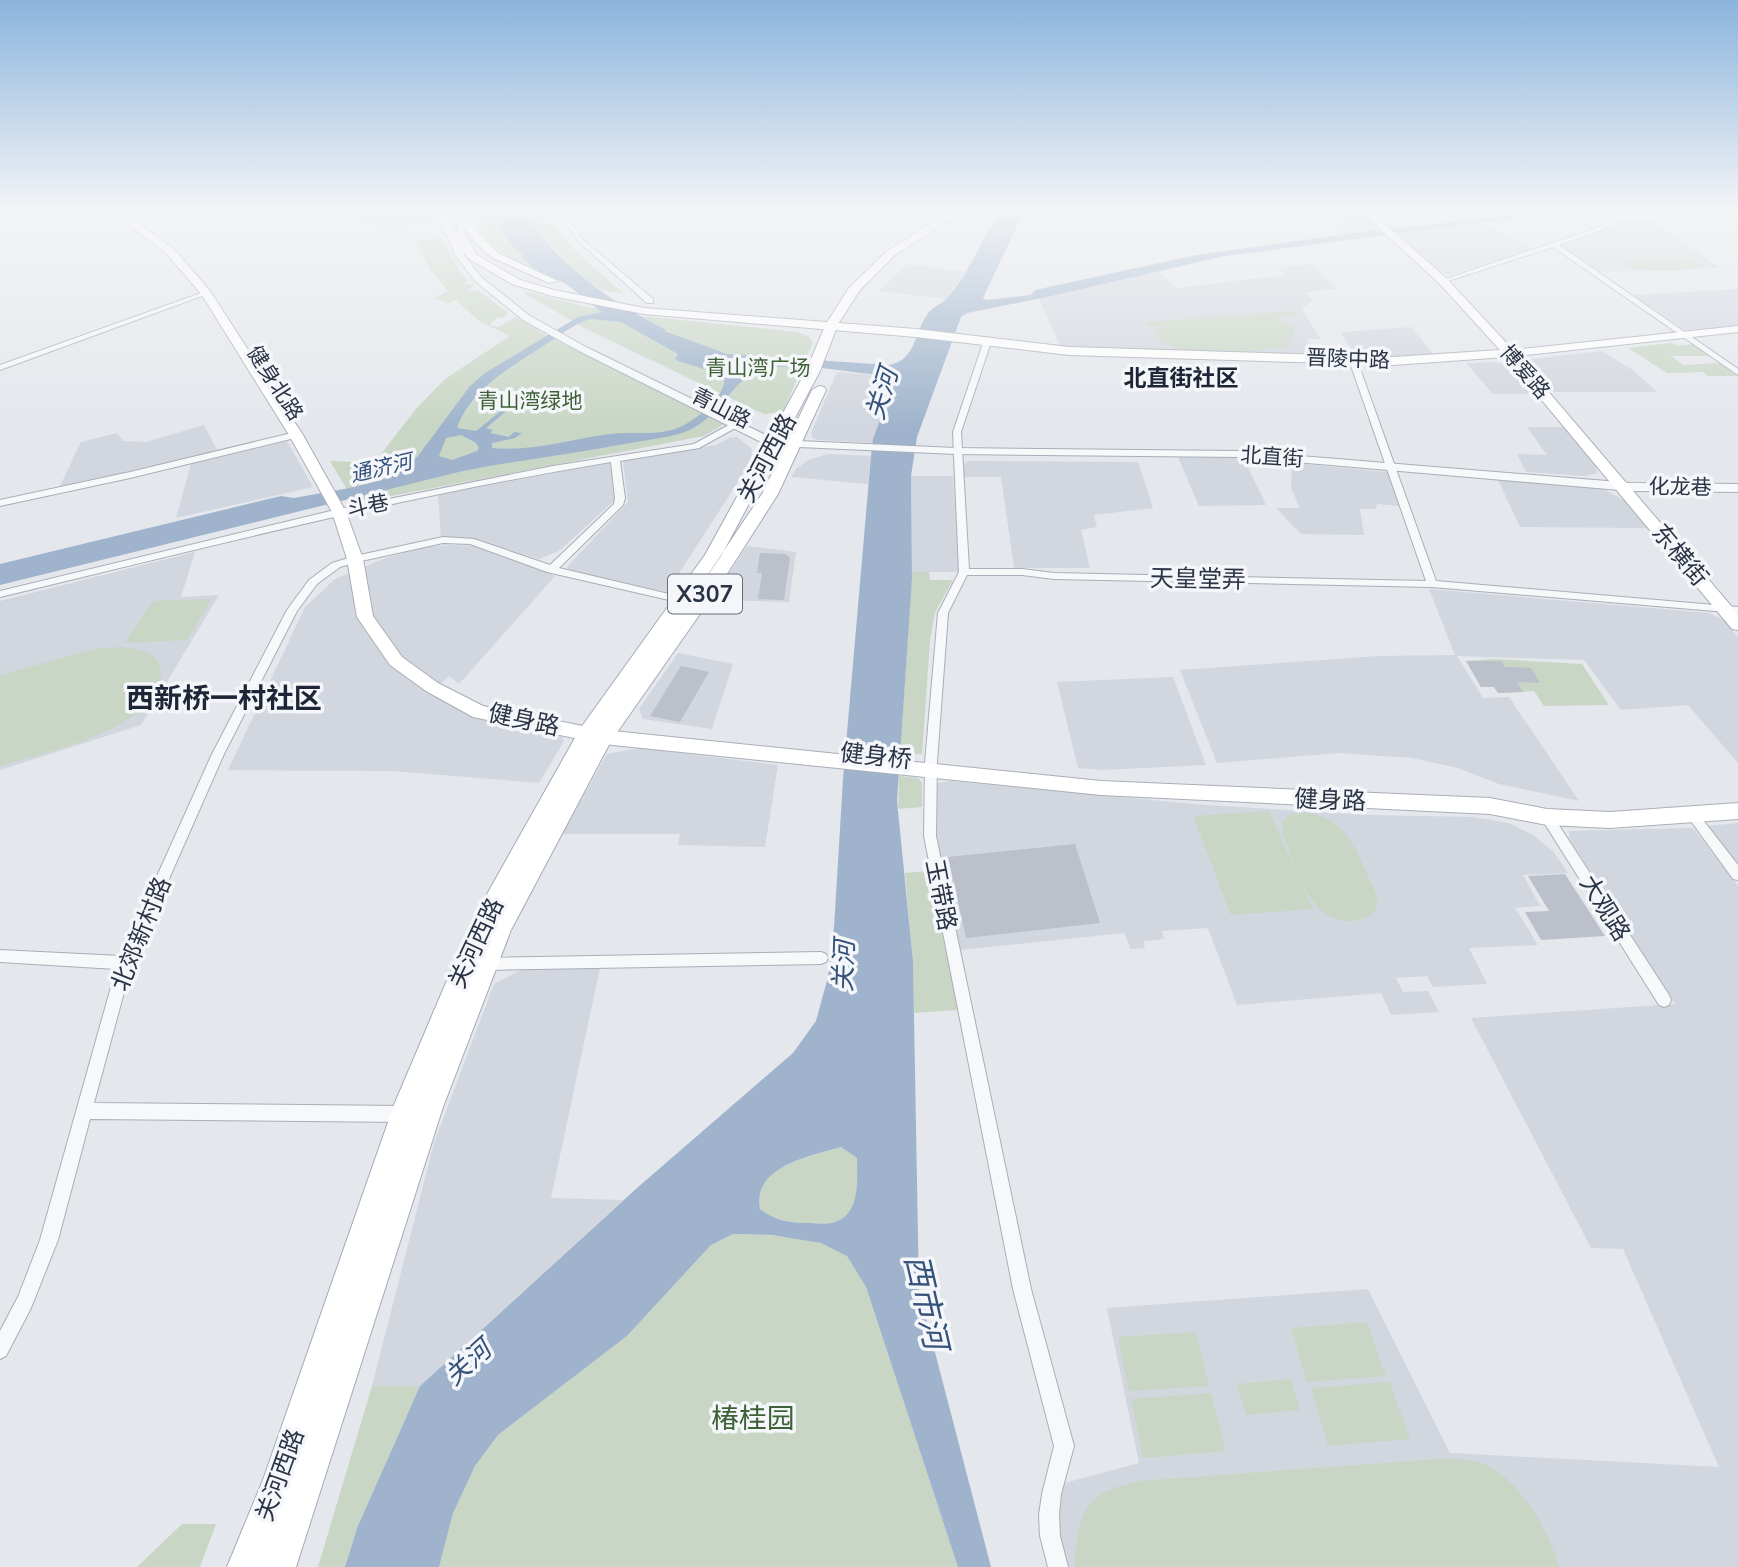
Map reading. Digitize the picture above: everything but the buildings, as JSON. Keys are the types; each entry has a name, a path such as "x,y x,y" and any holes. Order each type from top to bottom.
{"main road":[{"name":"健身北路","path":"195,280 206,293 328,481"},
{"name":"健身北路","path":"207,280 307,433 328,481"},
{"path":"513,280 580,299 831,326"},
{"path":"544,280 620,298 845,328"},
{"path":"548,280 565,287"},
{"path":"822,366 831,326 855,288 863,280"},
{"path":"822,366 845,328 848,318 877,280"},
{"name":"博爱路","path":"1443,281 1513,354 1626,486"},
{"path":"620,298 647,306 755,312 779,318"},
{"name":"晋陵中路","path":"845,328 1069,351 1393,361 1513,354 1738,329"},
{"name":"关河西路","path":"245,1567 280,1480 404,1114 481,926 599,731 713,556 783,441 822,366"},
{"name":"关河西路","path":"278,1567 430,1107 500,928 599,731 710,587 770,494 783,441"},
{"name":"健身路","path":"328,481 343,511 360,558 373,609 404,653 441,678 488,703 599,731 827,756"},
{"name":"东横街","path":"1626,486 1735,614"},
{"name":"健身桥","path":"827,756 927,766"},
{"name":"健身路","path":"927,766 1216,786 1472,795 1553,807 1594,809 1738,800"},
{"name":"健身路","path":"927,766 1177,793 1490,806 1547,817 1610,820 1738,811"}],"street":[{"name":"青山路","path":"479,280 515,309 783,441"},
{"path":"496,280 505,289"},
{"path":"621,280 647,306"},
{"path":"1606,280 1738,373"},
{"path":"0,368 206,293"},
{"name":"青山路","path":"516,297 560,332"},
{"path":"964,572 957,432 987,342"},
{"path":"1353,360 1393,466 1432,584"},
{"name":"青山路","path":"722,413 765,440 783,441"},
{"name":"斗巷","path":"0,594 343,511 553,469 696,446 736,424"},
{"path":"0,503 296,435"},
{"name":"北直街","path":"783,441 921,451 1239,454 1626,486"},
{"path":"551,570 618,505 620,498 615,459"},
{"name":"化龙巷","path":"1626,486 1738,488"},
{"name":"北郊新村路","path":"0,1350 24,1302 48,1240 125,963 218,754 292,610 313,582 337,565 360,558 443,540 471,541 551,570 682,600"},
{"name":"天皇堂弄","path":"964,572 1432,584 1735,614"},
{"name":"玉带路","path":"964,572 943,613 927,766 930,836 1023,1289 1064,1446 1063,1464 1054,1482 1049,1508 1051,1549 1058,1567"},
{"path":"1692,814 1738,875"},
{"name":"大观路","path":"1547,817 1664,1000"},
{"path":"0,956 125,963"},
{"path":"486,964 821,958"},
{"path":"83,1111 404,1114"}],"shaded area":[{"path":"890,280 959,280 946,299 879,291"},
{"path":"1116,280 1168,280 1177,288 1242,280 1327,280 1336,289 1306,292 1313,301 1302,308 1320,339 1307,339 1313,354 1061,347 1038,297"},
{"path":"1738,289 1738,326 1695,331 1684,329 1633,295"},
{"path":"1411,327 1434,355 1392,358 1355,356 1341,332"},
{"path":"1602,351 1633,370 1657,392 1552,392 1527,362 1531,359"},
{"path":"1494,362 1510,366 1534,394 1493,394 1466,363"},
{"path":"837,372 884,376 894,383 873,443 813,438 811,433"},
{"path":"204,425 217,450 59,488 81,442 117,433 123,441 146,442"},
{"path":"1527,427 1563,427 1595,464 1597,473 1585,476 1526,472 1517,454 1547,455"},
{"path":"737,437 752,449 750,463 667,592 570,571 567,567 628,502 623,461 716,445"},
{"path":"287,441 313,487 176,518 191,464"},
{"path":"827,454 871,456 868,484 791,477 797,468 808,460"},
{"path":"1178,457 1234,458 1245,461 1266,505 1199,506"},
{"path":"968,461 1138,462 1153,508 1094,515 1097,527 1081,530 1090,568 1014,568 1001,477 963,477 962,465"},
{"path":"611,462 615,500 559,551 539,559 470,538 441,537 438,495"},
{"path":"1292,463 1387,472 1393,475 1402,506 1377,504 1376,509 1360,509 1364,535 1301,534 1276,508 1300,508 1291,488"},
{"path":"911,476 953,476 960,572 912,572"},
{"path":"1498,480 1603,489 1624,500 1648,528 1520,527"},
{"path":"475,546 555,576 459,684 449,676 430,694 472,716 561,735 564,741 539,783 393,771 228,770 305,607 335,579 383,559 424,547"},
{"path":"747,546 796,552 789,602 712,600"},
{"path":"195,552 181,597 219,595 141,725 0,770 0,601"},
{"path":"1429,589 1709,613 1724,620 1738,637 1738,763 1688,705 1621,710 1584,660 1457,656 1483,698 1509,697 1579,801 1499,784 1458,768 1412,758 1339,753 1217,763 1180,670 1378,656 1455,655"},
{"path":"678,653 733,664 712,729 643,719 639,709"},
{"path":"1173,677 1206,765 1102,770 1078,768 1057,682"},
{"path":"639,748 778,765 765,847 678,845 680,834 562,834 607,754"},
{"path":"950,781 1206,805 1369,815 1472,817 1509,823 1533,835 1553,851 1568,873 1523,875 1540,906 1515,908 1538,945 1469,948 1487,984 1433,987 1427,976 1396,978 1403,992 1428,991 1439,1012 1391,1015 1381,993 1237,1005 1208,928 1162,931 1164,939 1143,941 1145,948 1131,949 1124,933 959,950 934,835 934,790 938,783"},
{"path":"1738,823 1738,864 1708,826"},
{"path":"1693,828 1738,886 1738,1567 1066,1567 1059,1546 1057,1504 1061,1484 1139,1463 1107,1308 1368,1289 1450,1453 1719,1467 1623,1249 1591,1248 1471,1018 1675,1004 1569,838 1569,831"},
{"path":"525,968 600,968 551,1198 623,1200 420,1386 372,1386 434,1143 494,984"}],"green space":[{"name":"青山湾绿地","path":"439,280 468,280 464,283 474,286 468,289 473,291 464,296 478,290 508,313 489,325 499,327 516,317 548,336 724,424 704,436 355,503 330,461 374,463 416,409 445,379 510,336 479,321 456,300 448,303 434,298 448,291"},
{"path":"587,280 608,280 623,293 601,289"},
{"name":"青山湾广场","path":"524,293 613,313 797,332 808,336 813,342 783,412 764,414 584,328"},
{"path":"1293,311 1297,315 1278,317 1295,330 1293,338 1286,342 1294,346 1242,351 1200,352 1182,349 1166,344 1156,335 1158,326 1149,326 1146,322"},
{"path":"1671,343 1677,346 1693,344 1712,356 1671,356 1683,365 1721,363 1737,376 1708,376 1703,372 1667,373 1628,348"},
{"path":"912,572 929,572 930,580 953,580 935,612 930,641 922,754 900,754"},
{"path":"212,599 187,640 125,643 153,601"},
{"path":"120,647 147,652 160,666 161,673 155,693 141,710 121,724 96,736 0,766 0,675 95,649"},
{"path":"1494,659 1582,664 1609,705 1544,706 1534,691 1498,693 1494,687 1481,687 1466,661"},
{"path":"899,776 918,778 922,783 922,807 898,809"},
{"path":"1269,811 1313,909 1231,915 1193,816"},
{"path":"1308,813 1334,823 1352,843 1377,895 1376,907 1370,915 1345,921 1330,916 1318,907 1308,894 1282,834 1282,822 1291,814"},
{"path":"929,871 958,1010 914,1013 913,961 905,873"},
{"path":"842,1147 857,1158 858,1176 854,1204 843,1218 828,1223 794,1222 776,1218 760,1209 760,1194 765,1182 774,1173 800,1159"},
{"name":"椿桂园","path":"733,1234 776,1236 822,1243 835,1248 852,1261 866,1287 958,1567 439,1567 452,1513 475,1466 498,1435 627,1336 711,1245"},
{"path":"1367,1322 1386,1376 1307,1382 1291,1328"},
{"path":"1196,1332 1209,1386 1129,1391 1118,1337"},
{"path":"1291,1379 1300,1410 1246,1415 1237,1384"},
{"path":"1390,1382 1410,1439 1328,1446 1311,1388"},
{"path":"372,1386 420,1386 357,1528 345,1567 318,1567"},
{"path":"1211,1393 1226,1451 1143,1458 1131,1399"},
{"path":"1452,1458 1484,1464 1498,1472 1522,1494 1548,1537 1559,1567 1075,1567 1077,1536 1088,1507 1103,1493 1121,1486 1139,1481"},
{"path":"182,1524 216,1524 200,1567 137,1567"}],"water":[{"name":"关河","path":"558,280 587,280 625,307 666,330 664,331 727,354 889,365 905,357 931,310 946,299 961,280 991,280 983,298 986,300 1031,295 1035,290 1080,280 1120,280 967,313 961,317 917,437 911,476 912,578 897,801 913,961 919,1291 991,1567 958,1567 866,1287 847,1256 821,1243 772,1235 733,1234 711,1245 627,1336 498,1435 475,1466 453,1513 439,1567 345,1567 357,1528 420,1386 637,1188 793,1053 816,1021 828,977 834,928 843,779 873,439 894,383 884,376 801,366 767,369 751,375 738,385 713,413 699,424 676,435 463,471 0,585 0,564 281,496 294,498 355,487 388,478 402,471 418,456 470,386 485,373 578,317 602,312","holes":["591,319 621,322 678,354 675,359 720,374 724,378 720,393 707,409 682,426 659,432 610,434 522,448 492,448 492,443 515,438 522,433 514,432 509,437 490,433 493,430 486,428 528,393 544,398 547,395 526,391 476,431 457,428 472,401 483,389 521,360 580,323","461,435 476,443 479,448 477,451 452,460 439,456 446,438","841,1147 857,1158 856,1195 849,1212 843,1218 828,1223 794,1222 776,1218 760,1209 760,1194 765,1182 774,1173 800,1159"]}],"district":[{"name":"北直街社区","path":"1181,378"},
{"name":"西新桥一村社区","path":"224,699"}],"water label":[{"name":"通济河","path":"381,468"},
{"name":"西市河","path":"926,1302"}]}
